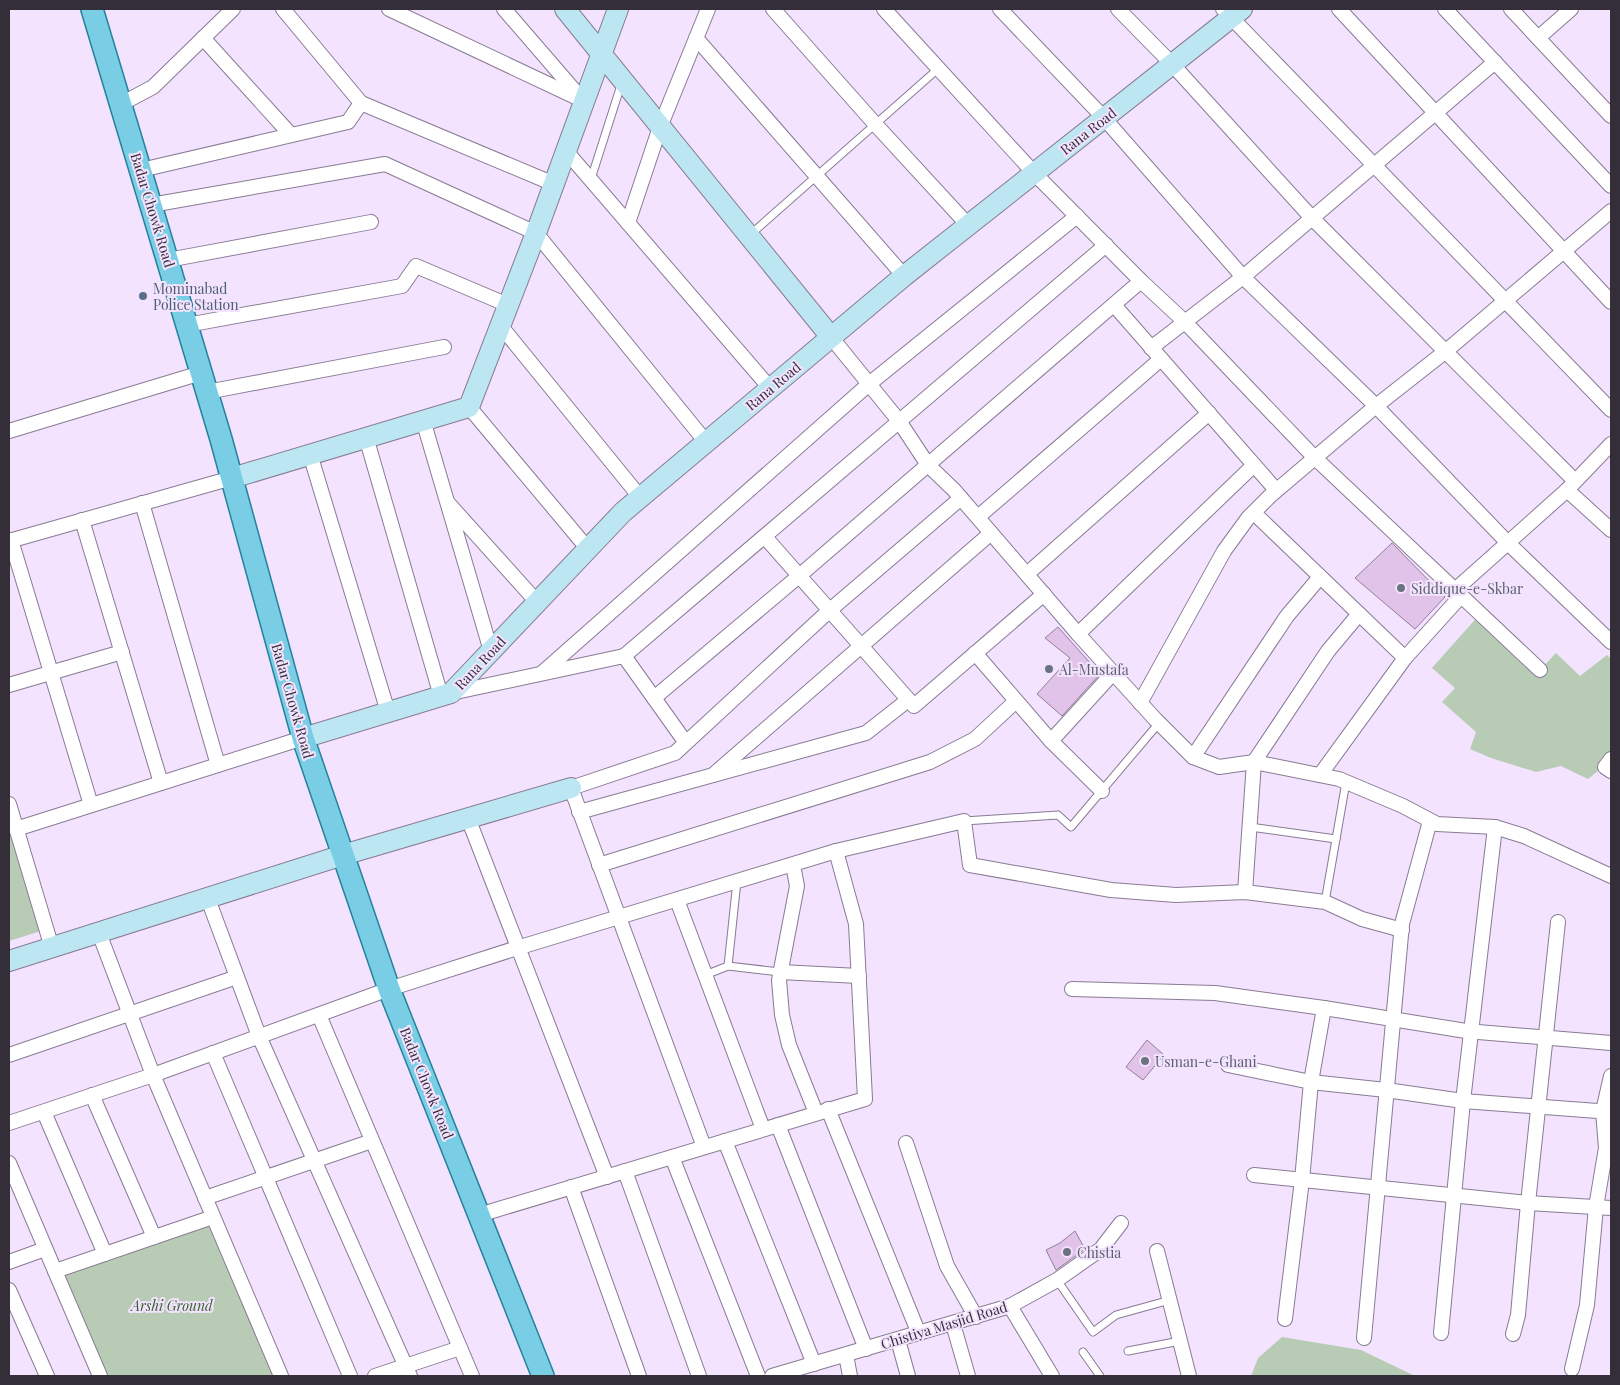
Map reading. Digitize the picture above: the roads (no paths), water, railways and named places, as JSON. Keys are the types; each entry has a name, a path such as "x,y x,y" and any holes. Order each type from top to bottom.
{"main road":[{"name":"Badar Chowk Road","path":"92,9 232,478 302,738 389,988 543,1376"}],"street":[{"path":"121,104 153,87 233,9"},
{"path":"283,9 361,102 554,184"},
{"path":"389,9 584,101"},
{"path":"504,9 584,101"},
{"path":"565,9 899,421 928,465 961,498 1078,634 1158,723 1193,757 1219,767 1254,762 1346,782 1403,806 1437,824 1495,827 1524,836 1611,876"},
{"path":"469,407 536,233 618,9"},
{"path":"628,223 660,127 708,9"},
{"path":"773,9 968,225"},
{"path":"884,9 1034,173 1184,322 1314,457 1540,670"},
{"path":"1000,9 1104,118 1243,277 1376,406 1508,544 1611,642"},
{"path":"1118,9 1172,64 1312,218 1446,351 1611,530"},
{"path":"1339,9 1611,302"},
{"path":"1445,9 1611,186"},
{"path":"1511,9 1608,107"},
{"path":"1538,38 1572,9"},
{"path":"1232,12 1374,164 1611,410"},
{"name":"Rana Road","path":"302,738 446,694 491,651 623,512 640,497 904,276 1172,64 1232,12"},
{"path":"204,38 291,135"},
{"path":"696,38 904,276"},
{"path":"1151,348 1243,277 1494,62"},
{"path":"141,170 348,122 361,102"},
{"path":"566,151 770,388"},
{"path":"151,205 385,164 536,233 706,442"},
{"path":"1140,703 1224,551 1254,513 1276,490 1314,457 1446,351 1611,210"},
{"path":"542,674 869,384 1077,216"},
{"path":"168,260 371,222"},
{"path":"366,438 446,694 624,656 766,537 1106,245"},
{"path":"187,325 402,286 416,266 508,305"},
{"path":"654,698 799,576 1141,281"},
{"path":"1114,305 1276,490"},
{"path":"500,325 640,497"},
{"path":"9,431 204,383 444,347"},
{"path":"978,518 1161,359"},
{"path":"92,805 10,540 232,478 469,407"},
{"path":"469,407 588,549"},
{"path":"1027,574 1209,413"},
{"path":"423,420 491,651"},
{"path":"1320,775 1405,658 1458,594 1508,544 1571,486 1611,444"},
{"path":"310,454 388,712"},
{"path":"1078,634 1254,465"},
{"path":"9,961 343,855 571,788 675,753 830,610 961,498"},
{"path":"446,501 537,602"},
{"path":"142,503 218,765"},
{"path":"1254,513 1405,658"},
{"path":"82,520 161,783"},
{"path":"713,775 991,533"},
{"path":"766,537 914,706 1044,594"},
{"path":"1193,757 1287,616 1320,576"},
{"path":"1245,892 1254,762 1328,651 1359,614"},
{"path":"9,685 122,652"},
{"path":"975,653 1051,742 1102,791"},
{"path":"624,656 686,743"},
{"path":"1051,742 1113,673"},
{"path":"579,812 866,733 908,700"},
{"path":"600,865 930,762 975,739 1016,700"},
{"path":"16,829 302,738"},
{"path":"1611,759 1605,767 1611,771"},
{"path":"571,788 704,1147"},
{"path":"9,804 52,948"},
{"path":"468,818 606,1177"},
{"path":"9,1123 153,1075 389,988 836,851 964,821 970,865 1111,890 1176,895 1245,892 1325,902 1362,919 1402,930"},
{"path":"1364,1338 1402,924 1430,821"},
{"path":"1441,1334 1463,1101 1495,827"},
{"path":"479,1215 865,1098 856,924 836,851"},
{"path":"793,864 797,886 779,980 782,1015 789,1045 822,1111 919,1334"},
{"path":"208,899 259,1036 407,1371"},
{"path":"677,900 763,1129"},
{"path":"1513,1334 1518,1315 1558,922"},
{"path":"99,933 153,1075 277,1375"},
{"path":"780,972 859,976"},
{"path":"9,1055 237,977"},
{"path":"1072,989 1215,993 1471,1031 1611,1043"},
{"path":"1285,1319 1302,1180 1311,1082 1324,1008"},
{"path":"319,1014 472,1376"},
{"path":"213,1053 350,1376"},
{"path":"1228,1065 1311,1082 1463,1101 1538,1108 1607,1111"},
{"path":"1572,1370 1587,1305 1596,1207 1606,1148 1607,1111 1611,1076"},
{"path":"92,1095 154,1237"},
{"path":"44,1112 105,1254"},
{"path":"778,1125 866,1349"},
{"path":"205,1198 372,1140"},
{"path":"725,1141 814,1364"},
{"path":"906,1142 947,1266 976,1317"},
{"path":"672,1157 758,1376"},
{"path":"9,1163 100,1376"},
{"path":"625,1171 699,1376"},
{"path":"1254,1175 1455,1194 1528,1203 1611,1208"},
{"path":"571,1187 639,1376"},
{"path":"55,1271 213,1217"},
{"name":"Chistiya Masjid Road","path":"772,1376 799,1372 814,1364 1010,1306 1057,1280 1101,1249 1121,1223"},
{"path":"9,1262 45,1248"},
{"path":"1157,1251 1187,1376"},
{"path":"9,1290 46,1376"},
{"path":"1010,1306 1052,1376"},
{"path":"953,1324 968,1376"},
{"path":"898,1340 908,1376"},
{"path":"375,1376 407,1371 460,1348"},
{"path":"846,1355 850,1376"}],"lane":[{"path":"749,236 939,68"},
{"path":"590,179 623,80"},
{"path":"964,821 1058,815 1071,827 1158,723"},
{"path":"1325,902 1346,782"},
{"path":"1250,827 1336,839"},
{"path":"728,966 737,882"},
{"path":"705,975 728,966 780,972"},
{"path":"1057,1280 1093,1332 1116,1314 1170,1300"},
{"path":"1128,1351 1180,1341"},
{"path":"1083,1352 1100,1376"}],"place":[{"name":"Mominabad Police Station","path":"143,296"},
{"name":"Siddique-e-Skbar","path":"1401,588"},
{"name":"Al-Mustafa","path":"1049,669"},
{"name":"Usman-e-Ghani","path":"1145,1061"},
{"name":"Chistia","path":"1067,1252"}],"park label":[{"name":"Arshi Ground","path":"172,1305"}]}
